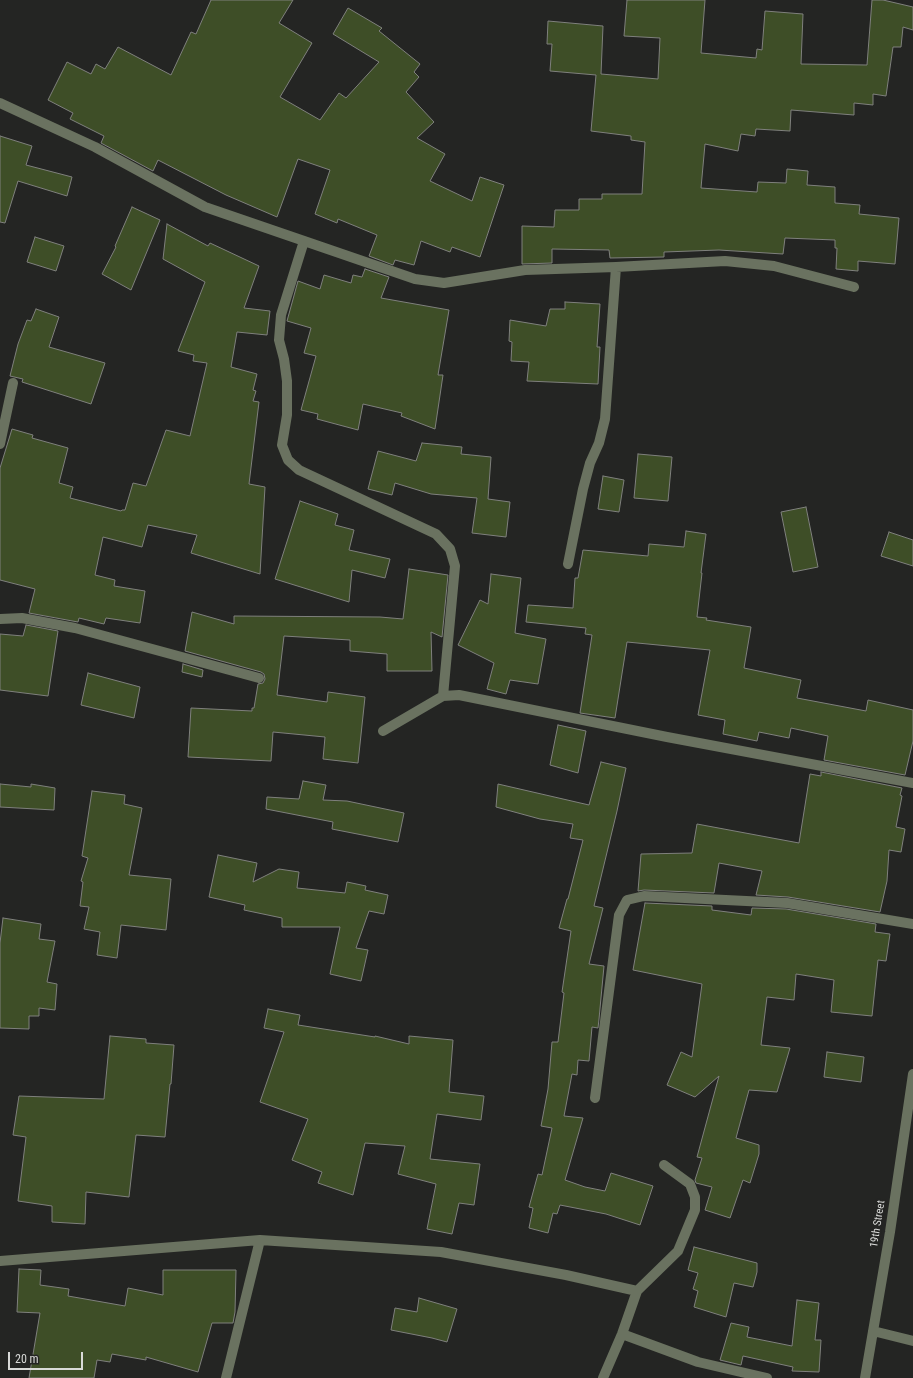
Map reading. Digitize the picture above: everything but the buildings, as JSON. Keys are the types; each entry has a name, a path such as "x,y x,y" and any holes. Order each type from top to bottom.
{"street":[{"path":"0,104 95,147 205,207 415,279 444,283 525,270 616,267 725,260 774,266 854,287"},
{"path":"304,241 281,315 279,340 284,358 287,381 287,415 282,445 288,460 299,470 436,534 450,549 455,566 443,696"},
{"path":"568,564 583,489 590,463 600,443 604,419 616,267"},
{"path":"0,444 13,383"},
{"path":"0,619 22,618 75,628 259,678"},
{"path":"383,731 443,696 459,695 667,737 913,783"},
{"path":"595,1098 619,915 627,900 644,896 788,903 913,924"},
{"name":"19th Street","path":"865,1378 890,1232 913,1074"},
{"path":"603,1378 622,1334 637,1291 678,1251 695,1210 695,1197 690,1184 664,1165"},
{"path":"0,1261 260,1240 441,1252 566,1275 637,1291"},
{"path":"226,1378 260,1240"},
{"path":"873,1331 913,1341"},
{"path":"622,1334 698,1362 767,1378"}]}
